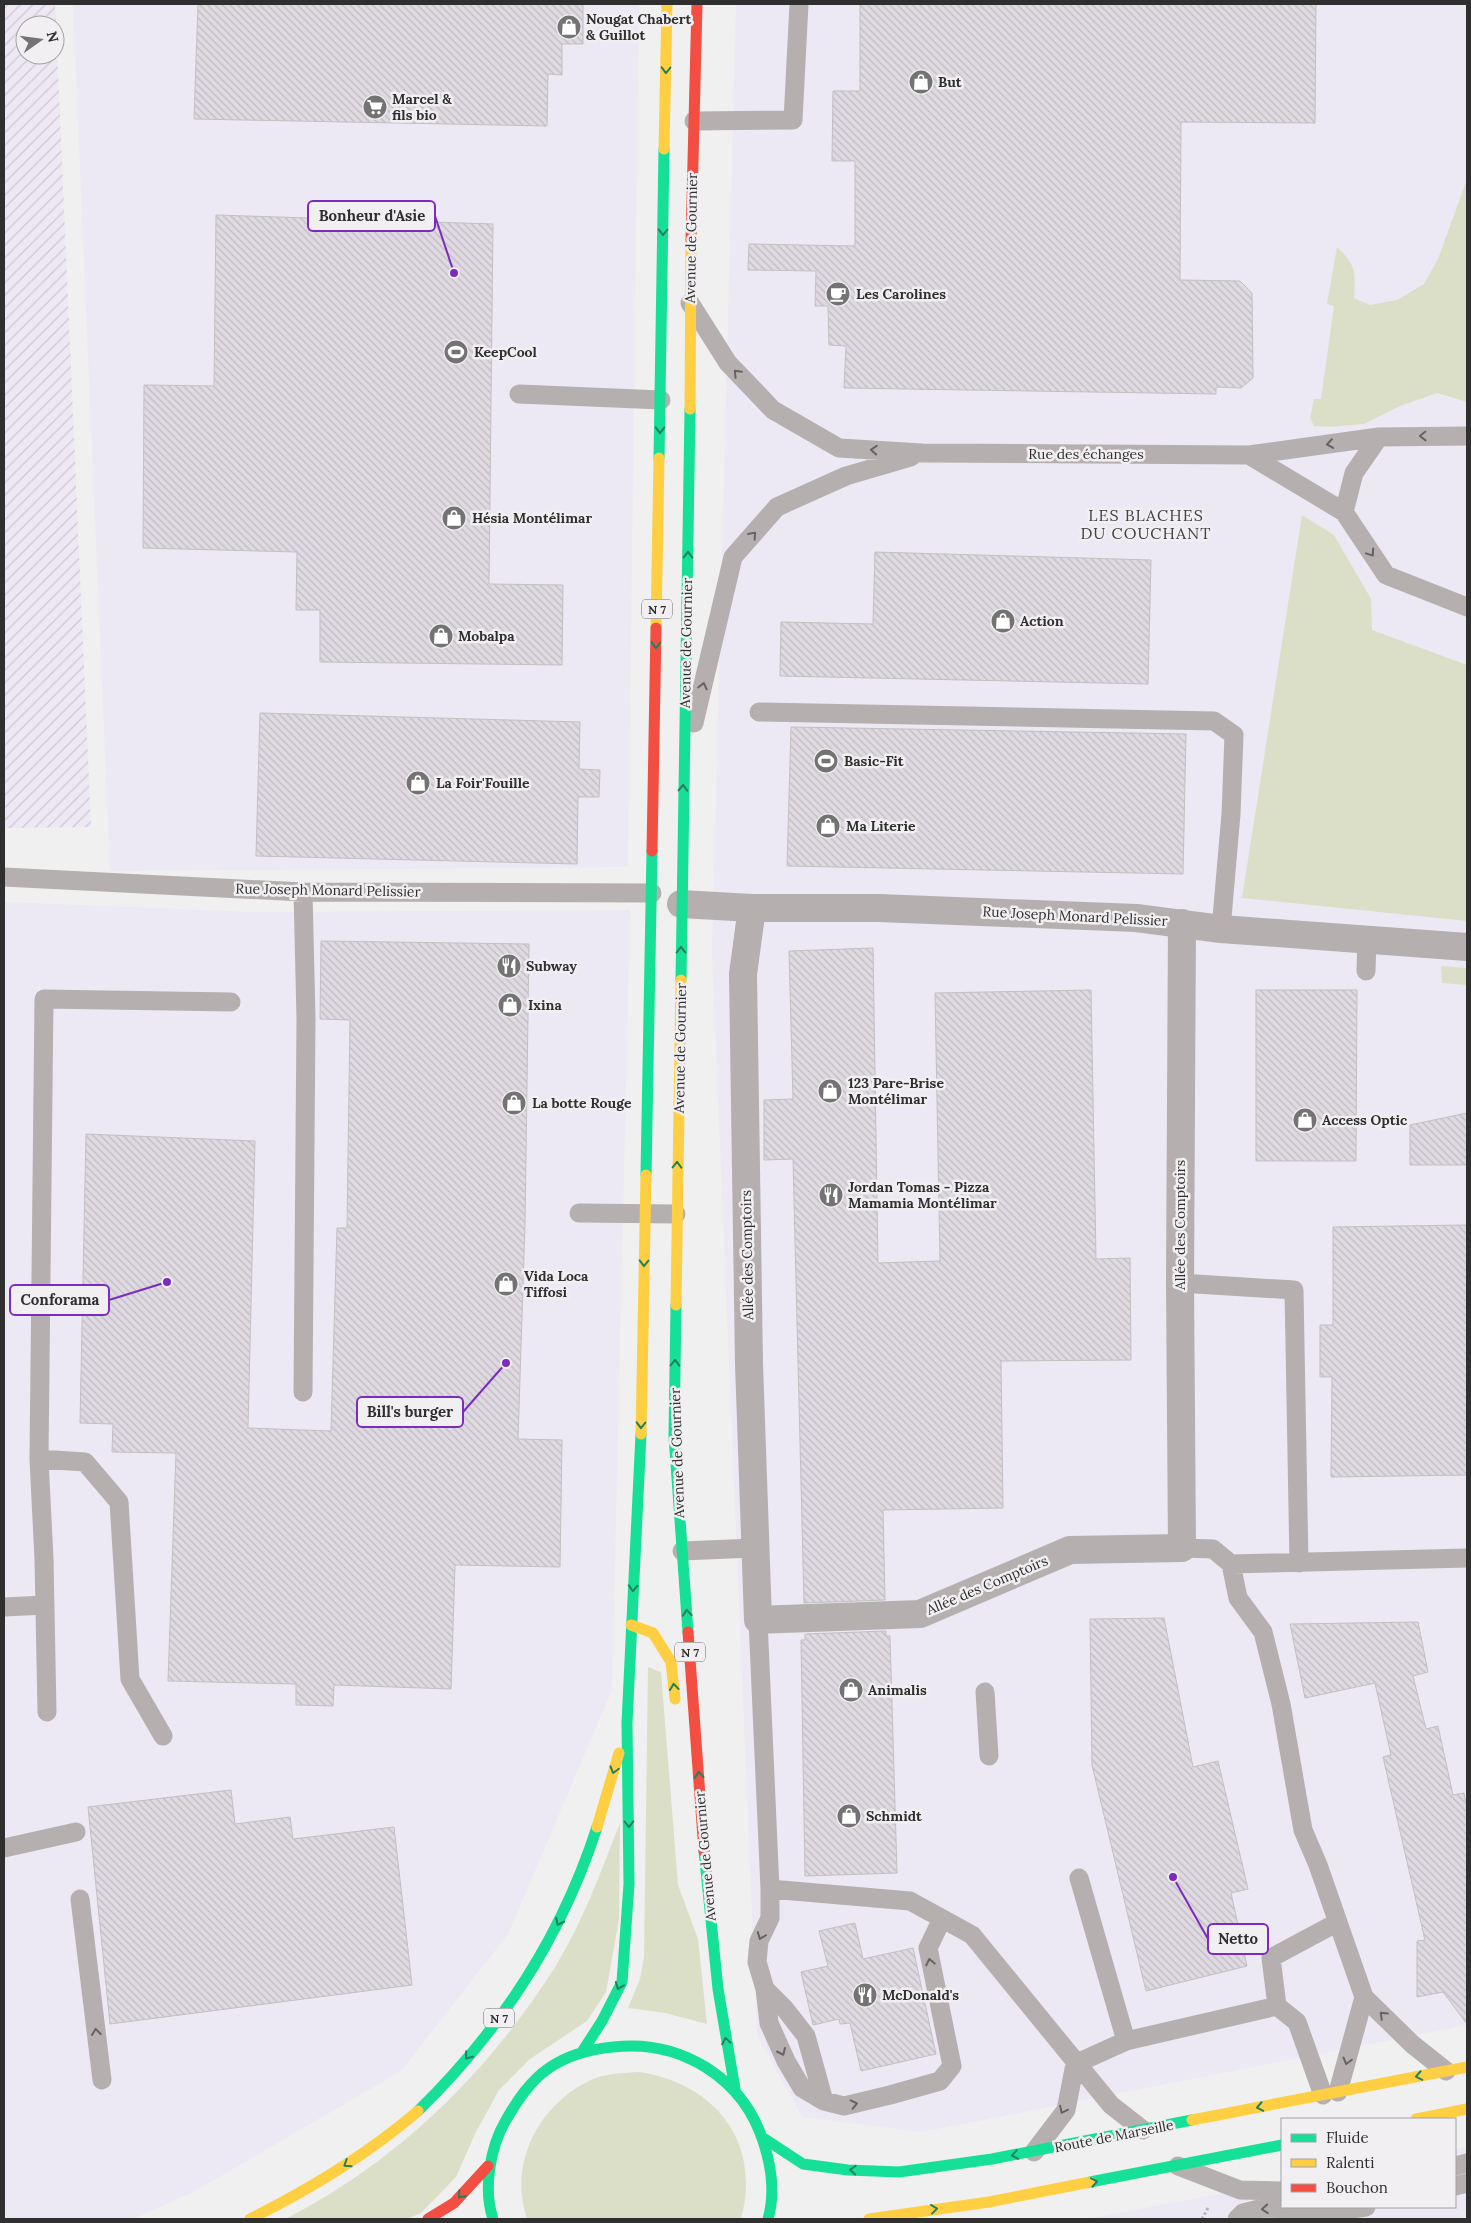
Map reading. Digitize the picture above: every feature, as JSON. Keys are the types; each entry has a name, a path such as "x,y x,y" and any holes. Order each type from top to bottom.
{"main road":[{"name":"Avenue de Gournier","path":"582,2052 602,2021 622,1982 630,1884 627,1723 641,1439 667,4"},
{"name":"Avenue de Gournier","path":"697,4 690,302 690,458 681,904 674,1436 705,1870 718,1989 734,2089"},
{"path":"631,1625 652,1633 671,1662 676,1711"},
{"name":"N 7","path":"250,2219 313,2186 343,2167 418,2110 458,2068 500,2016 537,1965 572,1897 597,1831 627,1723"},
{"path":"695,1855 705,1870"},
{"path":"493,2219 488,2166 498,2133 518,2098 546,2070 582,2052 622,2043 664,2047 702,2063 734,2089 752,2112 765,2139 772,2176 768,2219"},
{"name":"Route de Marseille","path":"765,2139 803,2164 848,2170 899,2172 992,2160 1467,2067"},
{"path":"1421,2118 1467,2109"},
{"path":"869,2219 988,2202 1281,2145"},
{"path":"428,2219 454,2203 488,2166"}],"street":[{"name":"Rue Joseph Monard Pelissier","path":"681,904 752,908 879,908 1136,918 1221,928 1467,946"},
{"name":"Allée des Comptoirs","path":"752,908 743,974 749,1364 758,1620 920,1614 1070,1550 1182,1548 1180,1283 1182,923"}],"lane":[{"path":"694,121 793,120 799,4"},
{"path":"690,302 728,363 773,410 839,448 922,454"},
{"path":"519,394 661,400"},
{"name":"Rue des échanges","path":"922,454 1250,455 1379,437 1467,436"},
{"path":"1344,512 1354,473 1379,437"},
{"path":"684,768 733,557 777,507 846,476 922,454"},
{"path":"1250,455 1344,512 1386,575 1467,607"},
{"path":"759,712 1214,721 1234,735 1221,928"},
{"name":"Rue Joseph Monard Pelissier","path":"4,877 303,892 652,893"},
{"path":"303,892 306,1018 303,1392"},
{"path":"1366,971 1367,939"},
{"path":"48,1712 39,1459 44,999 231,1002"},
{"path":"580,1213 676,1214"},
{"path":"1180,1283 1294,1290 1299,1562"},
{"path":"39,1459 84,1462 119,1502 130,1680 163,1736"},
{"path":"682,1551 754,1548"},
{"path":"1182,1548 1213,1549 1231,1564 1238,1598 1263,1632 1281,1704 1303,1830 1364,1997 1412,2044 1446,2071"},
{"path":"1231,1564 1467,1558"},
{"path":"4,1607 45,1605"},
{"path":"758,1620 770,1918 759,1941 757,1962 765,1988 769,2023 786,2061 802,2088 824,2101 844,2106 940,2081 952,2066 928,1948 942,1919"},
{"path":"985,1692 989,1756"},
{"path":"4,1848 76,1832"},
{"path":"1079,1878 1126,2041"},
{"path":"770,1890 910,1901 972,1935 1075,2064 1111,2105 1143,2130"},
{"path":"80,1898 102,2080"},
{"path":"1331,2094 1297,2022 1277,2006 1272,1958 1338,1922"},
{"path":"765,1988 785,2009 806,2036 824,2101"},
{"path":"1331,2094 1364,1997"},
{"path":"1075,2064 1126,2041 1277,2006"},
{"path":"1034,2152 1066,2110 1075,2064"},
{"path":"1177,2166 1240,2190 1281,2190"},
{"path":"1237,2219 1243,2213 1263,2208 1337,2210 1356,2208"}],"shaded area":[{"path":"4,4 55,4 55,15 15,15 15,65 58,65 91,827 4,828"},
{"path":"73,4 639,4 628,867 110,871"},
{"path":"736,4 1467,4 1467,2025 921,2132 802,2117 757,2035 712,954"},
{"path":"4,902 251,912 630,910 612,1690 508,1934 401,2071 195,2191 133,2219 4,2219"},
{"path":"1467,2146 1467,2219 1087,2219 1281,2182 1281,2208 1456,2208 1456,2149"}],"green space":[{"path":"1467,179 1467,402 1437,393 1400,406 1364,424 1330,427 1314,426 1310,418 1314,399 1321,399 1334,306 1327,304 1337,247 1348,259 1353,270 1355,282 1354,298 1370,305 1397,300 1424,284 1438,259"},
{"path":"1302,515 1334,535 1371,599 1372,630 1467,665 1467,921 1242,898"},
{"path":"1441,966 1467,968 1467,985 1442,983"},
{"path":"648,1667 661,1672 678,1885 698,1939 707,2024 665,2013 628,2008 640,1979 644,1957"},
{"path":"620,1823 619,1919 606,1992 587,2021 530,2059 499,2090 475,2134 456,2177 421,2213 407,2219 285,2219 365,2171 402,2142 470,2078 501,2043 529,2006 565,1950 591,1896"},
{"path":"640,2072 667,2079 690,2089 710,2103 726,2121 738,2142 745,2165 746,2191 741,2219 527,2219 522,2198 522,2177 525,2157 532,2138 543,2120 556,2104 591,2080 621,2073"}],"building":[{"path":"198,4 583,4 583,44 562,44 562,75 548,74 547,126 194,119"},
{"path":"860,4 1316,4 1315,123 1181,122 1180,280 1240,281 1252,293 1253,378 1241,388 1216,387 1216,394 844,388 846,346 829,345 828,306 815,306 816,271 748,270 749,244 855,246 855,161 832,161 833,91 860,91"},
{"path":"216,215 493,224 489,584 563,585 562,665 320,662 320,610 296,610 297,552 143,548 144,385 214,386"},
{"path":"875,552 1151,560 1148,684 780,676 781,622 873,624"},
{"name":"La Foir'Fouille","path":"260,713 580,722 579,769 600,770 599,797 578,797 577,864 256,856"},
{"path":"791,727 1186,734 1183,874 787,866"},
{"path":"321,941 529,944 525,1225 518,1439 562,1440 560,1567 455,1565 451,1689 334,1685 333,1706 296,1705 296,1684 168,1681 176,1453 112,1452 113,1424 80,1423 86,1134 255,1141 248,1428 331,1431 337,1228 347,1228 350,1020 320,1019"},
{"path":"873,948 878,1263 940,1261 935,993 1091,990 1096,1259 1130,1258 1131,1360 1001,1361 1003,1508 883,1510 885,1600 804,1603 793,1159 764,1160 764,1100 793,1099 789,951"},
{"path":"1256,990 1357,990 1356,1161 1256,1161"},
{"path":"1467,1113 1467,1165 1410,1165 1410,1125"},
{"path":"1467,1225 1467,1475 1331,1477 1332,1377 1320,1377 1320,1325 1333,1325 1333,1227"},
{"path":"1164,1618 1193,1767 1218,1761 1248,1889 1231,1893 1247,1966 1146,1991 1092,1765 1090,1619"},
{"path":"1418,1622 1428,1672 1413,1676 1426,1729 1438,1726 1453,1795 1464,1793 1467,1808 1467,2024 1443,1992 1417,1997 1417,1941 1425,1940 1383,1757 1391,1755 1375,1683 1305,1698 1290,1624"},
{"path":"886,1631 886,1636 890,1636 897,1873 805,1876 801,1640 805,1640 805,1634"},
{"path":"231,1790 235,1824 290,1817 293,1839 394,1827 412,1985 110,2024 88,1807"},
{"name":"McDonald's","path":"855,1923 863,1959 913,1948 936,2054 861,2071 850,2023 840,2024 839,2019 813,2025 801,1972 828,1966 819,1931"}],"traffic: fast":[{"path":"659,458 664,149"},
{"path":"681,980 690,409"},
{"path":"646,1175 652,851"},
{"path":"676,1305 674,1436 688,1632"},
{"path":"582,2052 602,2021 622,1982 629,1884 627,1723 641,1434"},
{"path":"418,2111 476,2048 525,1980 547,1944 566,1906 583,1867 597,1827"},
{"path":"704,1851 718,1989 735,2089"},
{"path":"493,2219 488,2182 492,2155 500,2131 519,2099 530,2085 556,2063 572,2056 605,2048 638,2046 662,2050 685,2057 706,2068 725,2082 742,2100 755,2121 769,2163 772,2191 768,2219"},
{"path":"765,2139 803,2164 848,2170 899,2172 992,2159 1192,2120"},
{"path":"1090,2182 1281,2145"}],"traffic: slow":[{"path":"664,149 667,4"},
{"path":"690,409 691,240"},
{"path":"656,628 659,458"},
{"path":"676,1305 681,980"},
{"path":"641,1434 646,1175"},
{"path":"631,1625 653,1633 671,1662 675,1699"},
{"path":"597,1827 619,1753"},
{"path":"1192,2120 1467,2067"},
{"path":"1421,2118 1467,2109"},
{"path":"250,2219 294,2196 358,2157 418,2111"},
{"path":"869,2219 989,2202 1090,2182"}],"traffic: jam":[{"path":"691,240 697,4"},
{"path":"652,851 656,628"},
{"path":"688,1632 704,1851"},
{"path":"428,2219 454,2203 488,2166"}],"place":[{"name":"Nougat Chabert & Guillot","path":"569,27"},
{"name":"But","path":"921,82"},
{"name":"Marcel & fils bio","path":"375,107"},
{"name":"Bonheur d'Asie","path":"454,273"},
{"name":"Les Carolines","path":"838,294"},
{"name":"KeepCool","path":"456,352"},
{"name":"Hésia Montélimar","path":"454,518"},
{"name":"Action","path":"1003,621"},
{"name":"Mobalpa","path":"441,636"},
{"name":"Basic-Fit","path":"826,761"},
{"name":"La Foir'Fouille","path":"418,783"},
{"name":"Ma Literie","path":"828,826"},
{"name":"Subway","path":"509,966"},
{"name":"Ixina","path":"510,1005"},
{"name":"123 Pare-Brise Montélimar","path":"830,1091"},
{"name":"La botte Rouge","path":"514,1103"},
{"name":"Access Optic","path":"1305,1120"},
{"name":"Jordan Tomas - Pizza Mamamia Montélimar","path":"831,1195"},
{"name":"Conforama","path":"167,1282"},
{"name":"Vida Loca Tiffosi","path":"506,1284"},
{"name":"Bill's burger","path":"506,1363"},
{"name":"Animalis","path":"851,1690"},
{"name":"Schmidt","path":"849,1816"},
{"name":"Netto","path":"1173,1877"},
{"name":"McDonald's","path":"865,1995"}],"district":[{"name":"LES BLACHES DU COUCHANT","path":"1146,524"}]}
